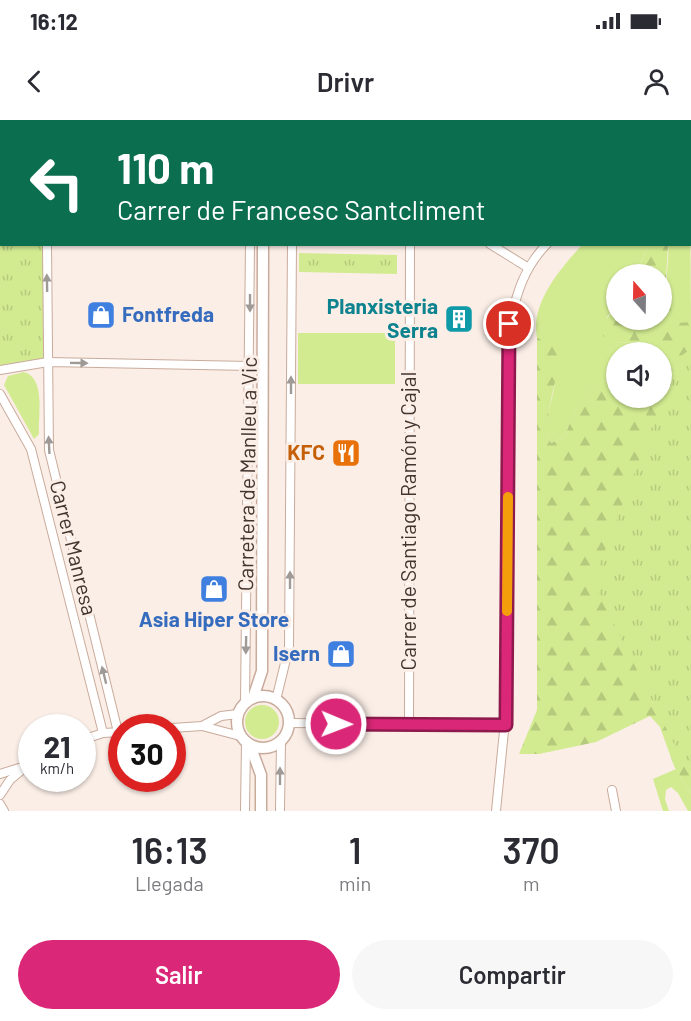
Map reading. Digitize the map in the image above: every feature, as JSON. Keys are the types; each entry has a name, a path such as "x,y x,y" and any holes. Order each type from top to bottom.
{"street":[{"name":"Carrer Manresa","path":"47,246 49,450 115,714"},
{"name":"Carretera de Manlleu a Vic","path":"249,701 250,246"},
{"name":"Carretera de Manlleu a Vic","path":"249,701 262,671 263,246"},
{"name":"Carretera de Manlleu a Vic","path":"275,699 289,648 292,246"},
{"name":"Carrer de Santiago Ramón y Cajal","path":"409,726 410,246"},
{"path":"492,246 527,267"},
{"path":"496,811 506,725 509,324 527,267 545,246"},
{"path":"0,370 48,362 250,366"},
{"path":"0,394 31,449 103,734"},
{"name":"Carretera de Manlleu a Vic","path":"262,671 275,699"},
{"path":"261,811 261,775 237,725 238,714 249,701 275,699 286,711 290,723"},
{"path":"202,726 221,716 238,714"},
{"path":"290,723 409,726 506,725"},
{"path":"261,775 276,744 290,723"},
{"path":"186,727 202,726 261,749 276,744"},
{"path":"96,736 108,733"},
{"path":"245,741 245,811"},
{"path":"276,744 280,811"},
{"path":"0,774 18,768"},
{"path":"0,795 10,780 18,774"},
{"path":"612,790 616,811"},
{"path":"0,804 4,811"}],"green space":[{"path":"0,246 47,246 48,362 0,370"},
{"path":"581,246 648,246 640,264 606,264 606,330 611,330 614,342 606,342 606,379 583,400 565,437 551,443 547,420 555,375 537,338 536,325 543,299 557,275"},
{"path":"648,246 668,246 667,264 640,264"},
{"path":"668,246 690,246 691,322 679,323 672,318 672,264 668,264"},
{"path":"299,253 397,255 397,274 299,272"},
{"path":"672,312 677,323 691,322 691,794 674,766 660,727 650,716 596,742 539,754 519,754 537,710 537,338 550,342 557,352 558,365 548,414 547,430 551,443 565,437 583,400 606,379 606,408 672,408 672,342 614,342 603,336 606,320 606,330 672,330"},
{"path":"298,333 395,333 395,384 298,384"},
{"path":"691,349 691,778 593,582 659,408 672,408 672,374 678,358"},
{"path":"24,372 31,376 38,390 39,434 34,439 4,385 8,376"},
{"path":"262,705 274,710 279,722 274,734 262,739 250,734 245,722 250,710"},
{"path":"676,769 691,794 691,811 688,811 678,793 671,787 666,790 665,799 669,811 663,811 653,779"}],"slow traffic":[{"path":"507,611 508,497"}],"place":[{"name":"Fontfreda","path":"101,315"},
{"name":"Planxisteria Serra","path":"459,319"},
{"name":"KFC","path":"346,453"},
{"name":"Asia Hiper Store","path":"214,589"},
{"name":"Isern","path":"341,654"}],"route":[{"path":"336,724 506,725 509,324"}]}
